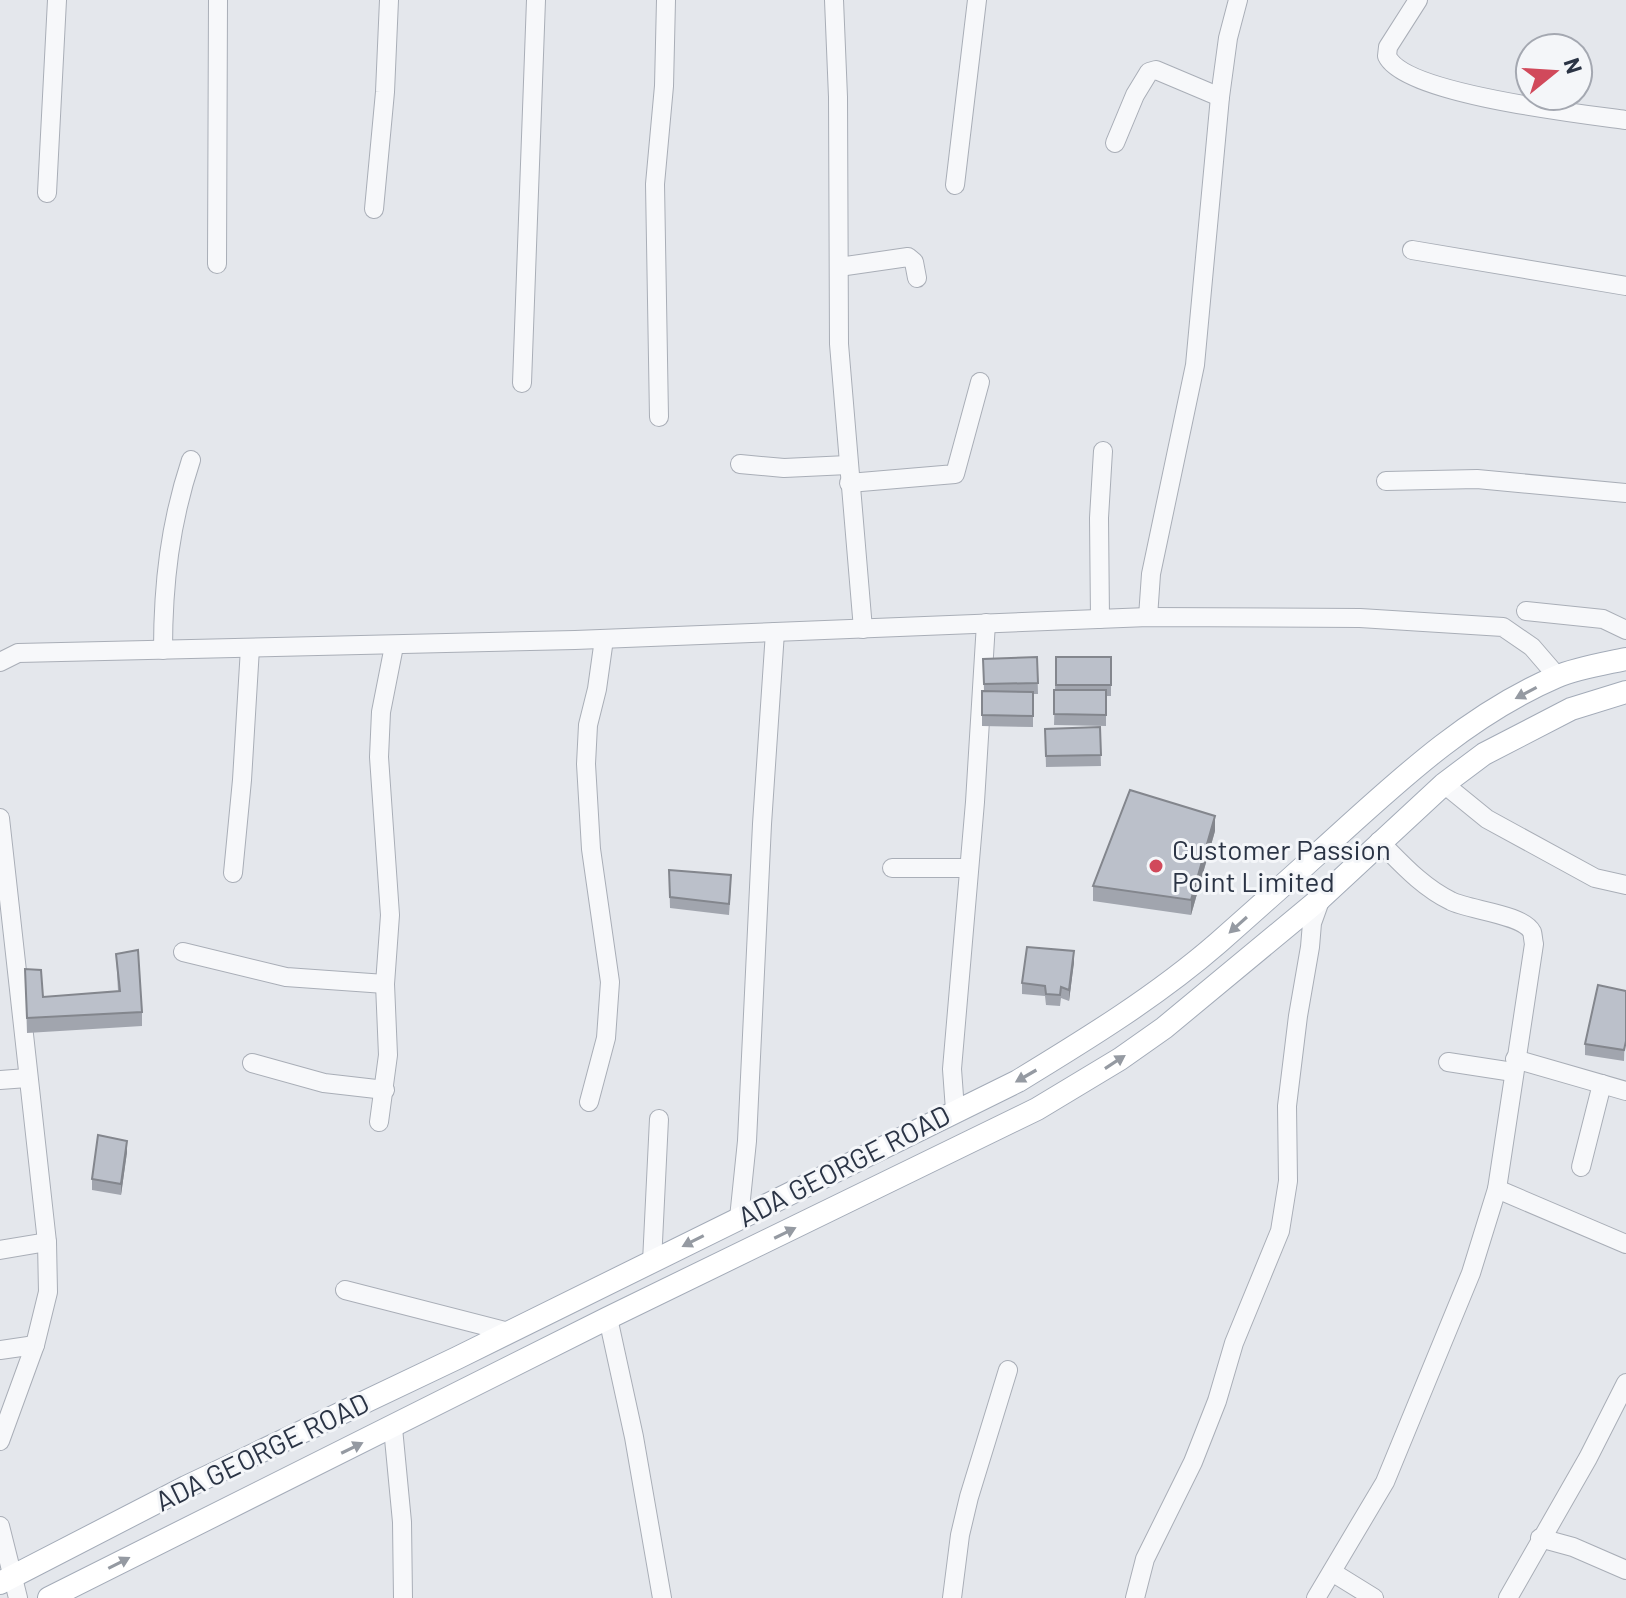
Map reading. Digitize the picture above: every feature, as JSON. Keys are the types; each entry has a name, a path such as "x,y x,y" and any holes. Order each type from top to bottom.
{"main road":[{"name":"ADA GEORGE ROAD","path":"10,1586 186,1487 1018,1081 1156,992 1215,945 1431,753 1499,708 1557,676 1626,659"},
{"name":"ADA GEORGE ROAD","path":"49,1598 608,1318 1037,1109 1120,1059 1164,1028 1321,898 1379,841 1444,784 1484,754 1571,709 1626,692"}],"street":[{"path":"47,193 57,0"},
{"path":"217,264 218,0"},
{"path":"374,209 385,92 389,0"},
{"path":"522,383 536,0"},
{"path":"659,417 655,184 664,86 666,0"},
{"path":"834,0 838,97 839,344 863,629"},
{"path":"955,185 977,0"},
{"path":"1148,617 1151,574 1195,365 1220,97 1228,38 1238,0"},
{"path":"1418,0 1388,47 1387,56 1396,69 1508,103 1626,120"},
{"path":"1115,143 1135,95 1149,72 1156,70 1220,97"},
{"path":"1412,250 1626,286"},
{"path":"839,267 908,257 914,262 917,278"},
{"path":"740,464 849,474 955,474 980,382"},
{"path":"1100,619 1099,518 1103,451"},
{"path":"163,650 163,592 167,560 191,460"},
{"path":"1386,481 1477,479 1626,493"},
{"path":"1526,611 1603,619 1626,630"},
{"path":"0,660 18,653 394,646 1148,617 1360,618 1503,627 1519,635 1557,676"},
{"path":"955,1110 952,1069 986,623"},
{"path":"739,1218 747,1141 761,838 775,632"},
{"path":"589,1102 606,1038 610,982 591,849 586,764 588,725 604,639"},
{"path":"379,1122 388,1055 385,984 390,915 379,757 381,712 394,646"},
{"path":"233,873 250,648"},
{"path":"1444,784 1499,826 1595,878 1626,885"},
{"path":"0,818 5,911 47,1242 48,1292 35,1345 0,1441"},
{"path":"1316,1598 1385,1482 1471,1273 1497,1189 1534,944 1531,931 1510,918 1454,903 1435,892 1379,841"},
{"path":"892,868 969,868"},
{"path":"1135,1598 1145,1559 1193,1462 1217,1401 1234,1343 1280,1231 1288,1181 1287,1106 1298,1016 1312,923 1321,898"},
{"path":"183,952 286,977 385,984"},
{"path":"1448,1062 1514,1065 1626,1091"},
{"path":"252,1063 324,1083 385,1090"},
{"path":"0,1080 27,1078"},
{"path":"1581,1167 1602,1084"},
{"path":"652,1262 659,1119"},
{"path":"1497,1189 1626,1244"},
{"path":"0,1250 47,1242"},
{"path":"345,1290 509,1332"},
{"path":"608,1318 634,1437 662,1598"},
{"path":"0,1350 35,1345"},
{"path":"952,1598 960,1535 969,1497 1008,1370"},
{"path":"1508,1598 1588,1458 1626,1383"},
{"path":"393,1428 402,1522 403,1598"},
{"path":"0,1526 10,1586"},
{"path":"1540,1538 1573,1547 1626,1570"},
{"path":"1332,1572 1374,1598"}],"building":[{"path":"1037,657 1038,683 984,684 983,659"},
{"path":"1056,657 1111,657 1111,685 1056,685"},
{"path":"1054,690 1106,690 1106,715 1054,714"},
{"path":"982,691 1033,692 1033,716 982,715"},
{"path":"1100,727 1101,755 1046,756 1045,729"},
{"name":"Customer Passion Point Limited","path":"1130,790 1215,816 1191,900 1093,886"},
{"path":"669,870 731,875 729,904 670,897"},
{"path":"1027,947 1074,951 1069,990 1061,987 1060,995 1046,994 1045,986 1022,983"},
{"path":"138,950 142,1012 27,1018 25,969 41,970 43,997 120,991 116,954"},
{"path":"1598,985 1626,991 1624,1050 1585,1044"},
{"path":"98,1135 127,1141 121,1184 92,1179"}],"place":[{"name":"Customer Passion Point Limited","path":"1156,866"}]}
